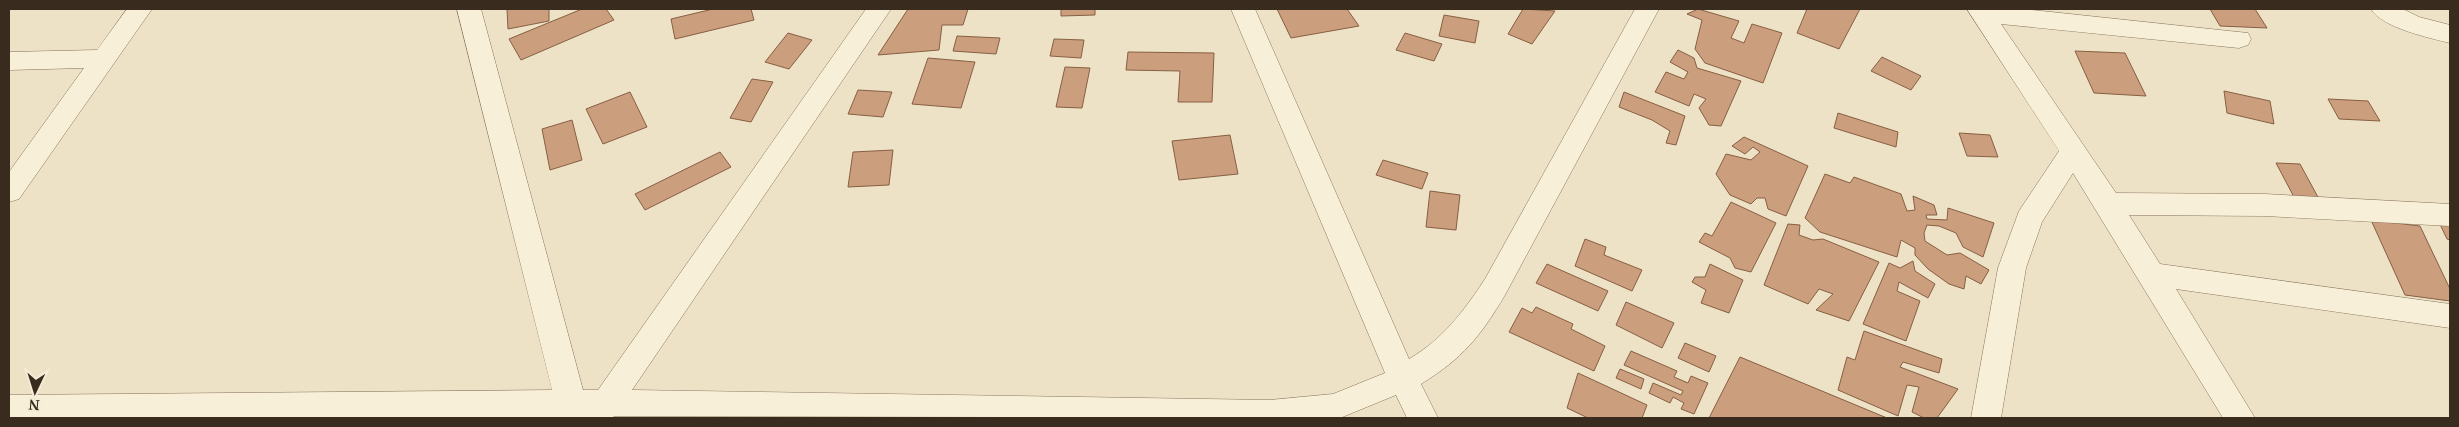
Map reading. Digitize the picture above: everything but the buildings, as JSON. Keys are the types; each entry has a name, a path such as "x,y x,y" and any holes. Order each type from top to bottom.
{"street":[{"path":"9,192 140,9"},
{"path":"469,9 591,408"},
{"path":"591,408 878,9"},
{"path":"1243,9 1404,379 1423,418"},
{"path":"9,408 591,408 1269,413 1334,407 1404,379 1439,357 1473,322 1495,287 1647,9"},
{"path":"2383,9 2411,23 2450,34"},
{"path":"1980,11 2239,39"},
{"path":"1980,11 2108,204 2149,274 2240,418"},
{"path":"9,61 103,59"},
{"path":"1986,418 2012,268 2029,219 2073,152"},
{"path":"2108,204 2265,205 2450,215"},
{"path":"2149,274 2450,316"}]}
